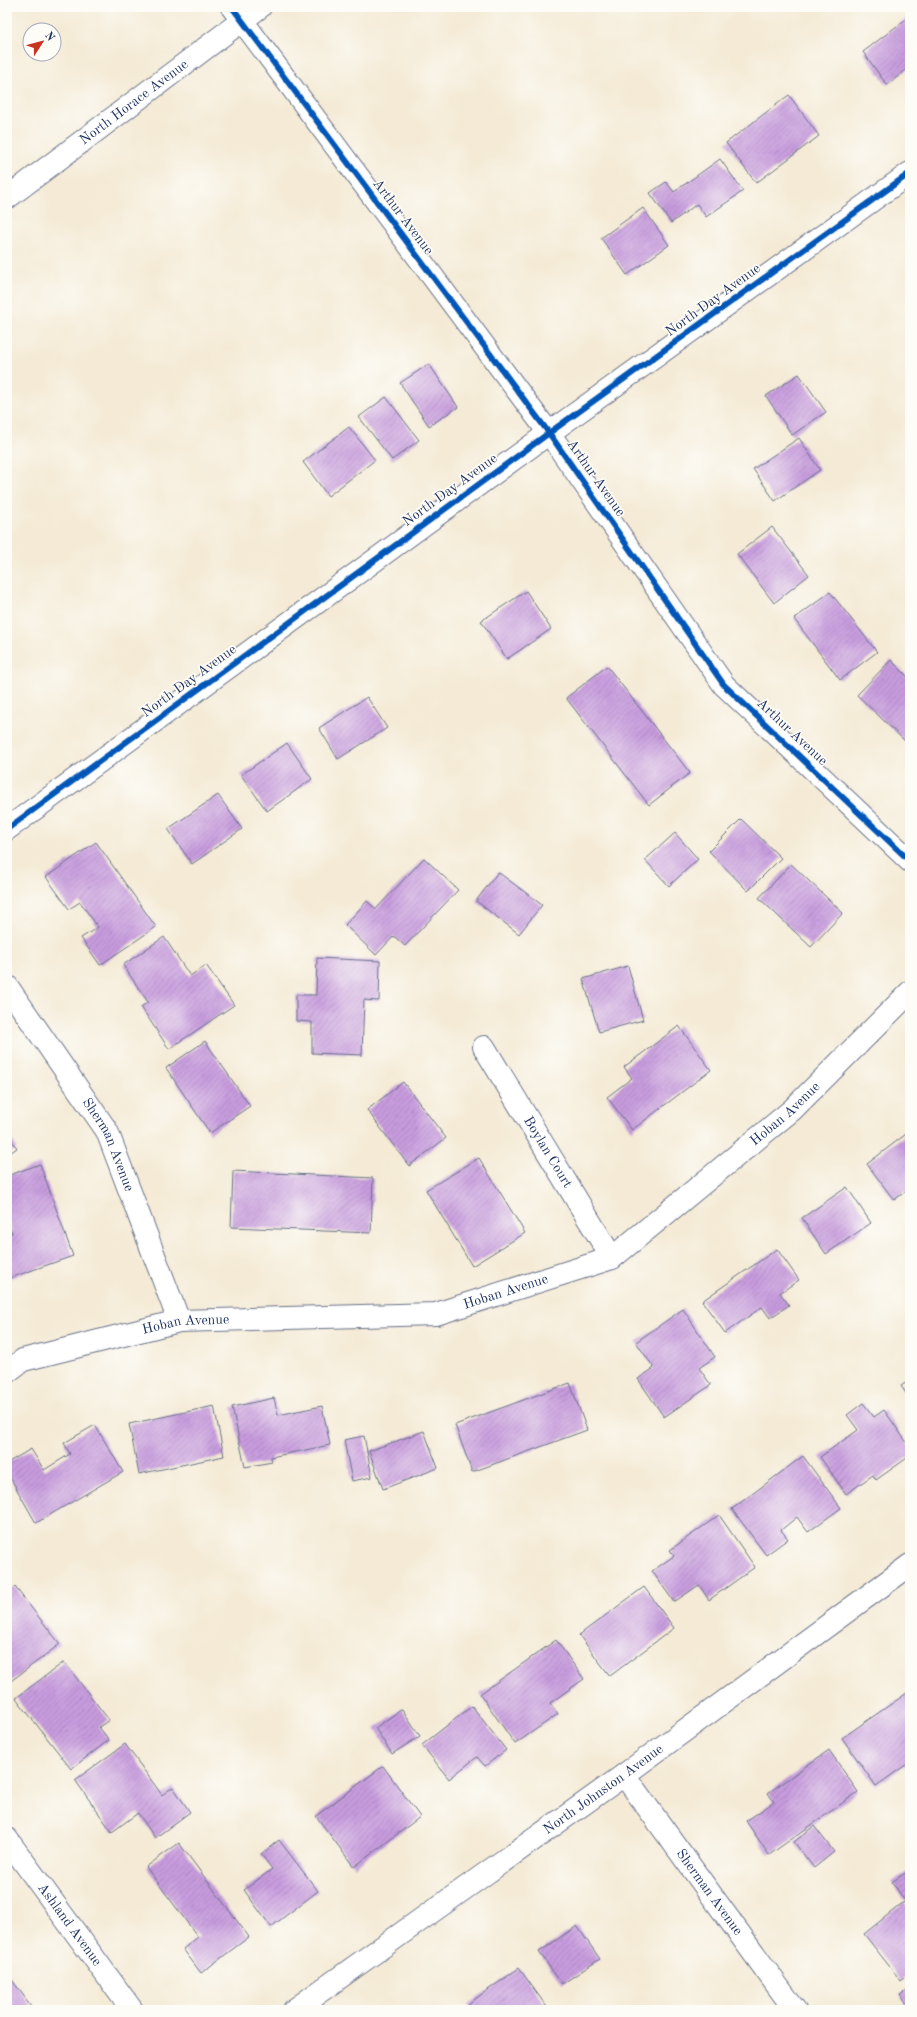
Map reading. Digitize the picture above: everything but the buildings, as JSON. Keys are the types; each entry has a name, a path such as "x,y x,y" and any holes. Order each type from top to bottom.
{"street":[{"name":"North Horace Avenue","path":"7,198 237,14 260,7"},
{"name":"Arthur Avenue","path":"237,14 549,433 724,685 910,861"},
{"name":"North Day Avenue","path":"7,829 549,433 910,173"},
{"name":"Sherman Avenue","path":"7,986 107,1131 179,1321"},
{"name":"Hoban Avenue","path":"7,1372 24,1360 179,1321 436,1314 612,1258 792,1110 910,992"},
{"name":"Boylan Court","path":"484,1047 612,1258"},
{"name":"North Johnston Avenue","path":"294,2010 624,1775 910,1565"},
{"name":"Sherman Avenue","path":"624,1775 795,2010"},
{"name":"Ashland Avenue","path":"7,1839 132,2010"}],"cycle path":[{"path":"232,7 549,433 724,685 910,861"},
{"path":"7,829 549,433 910,173"}]}
